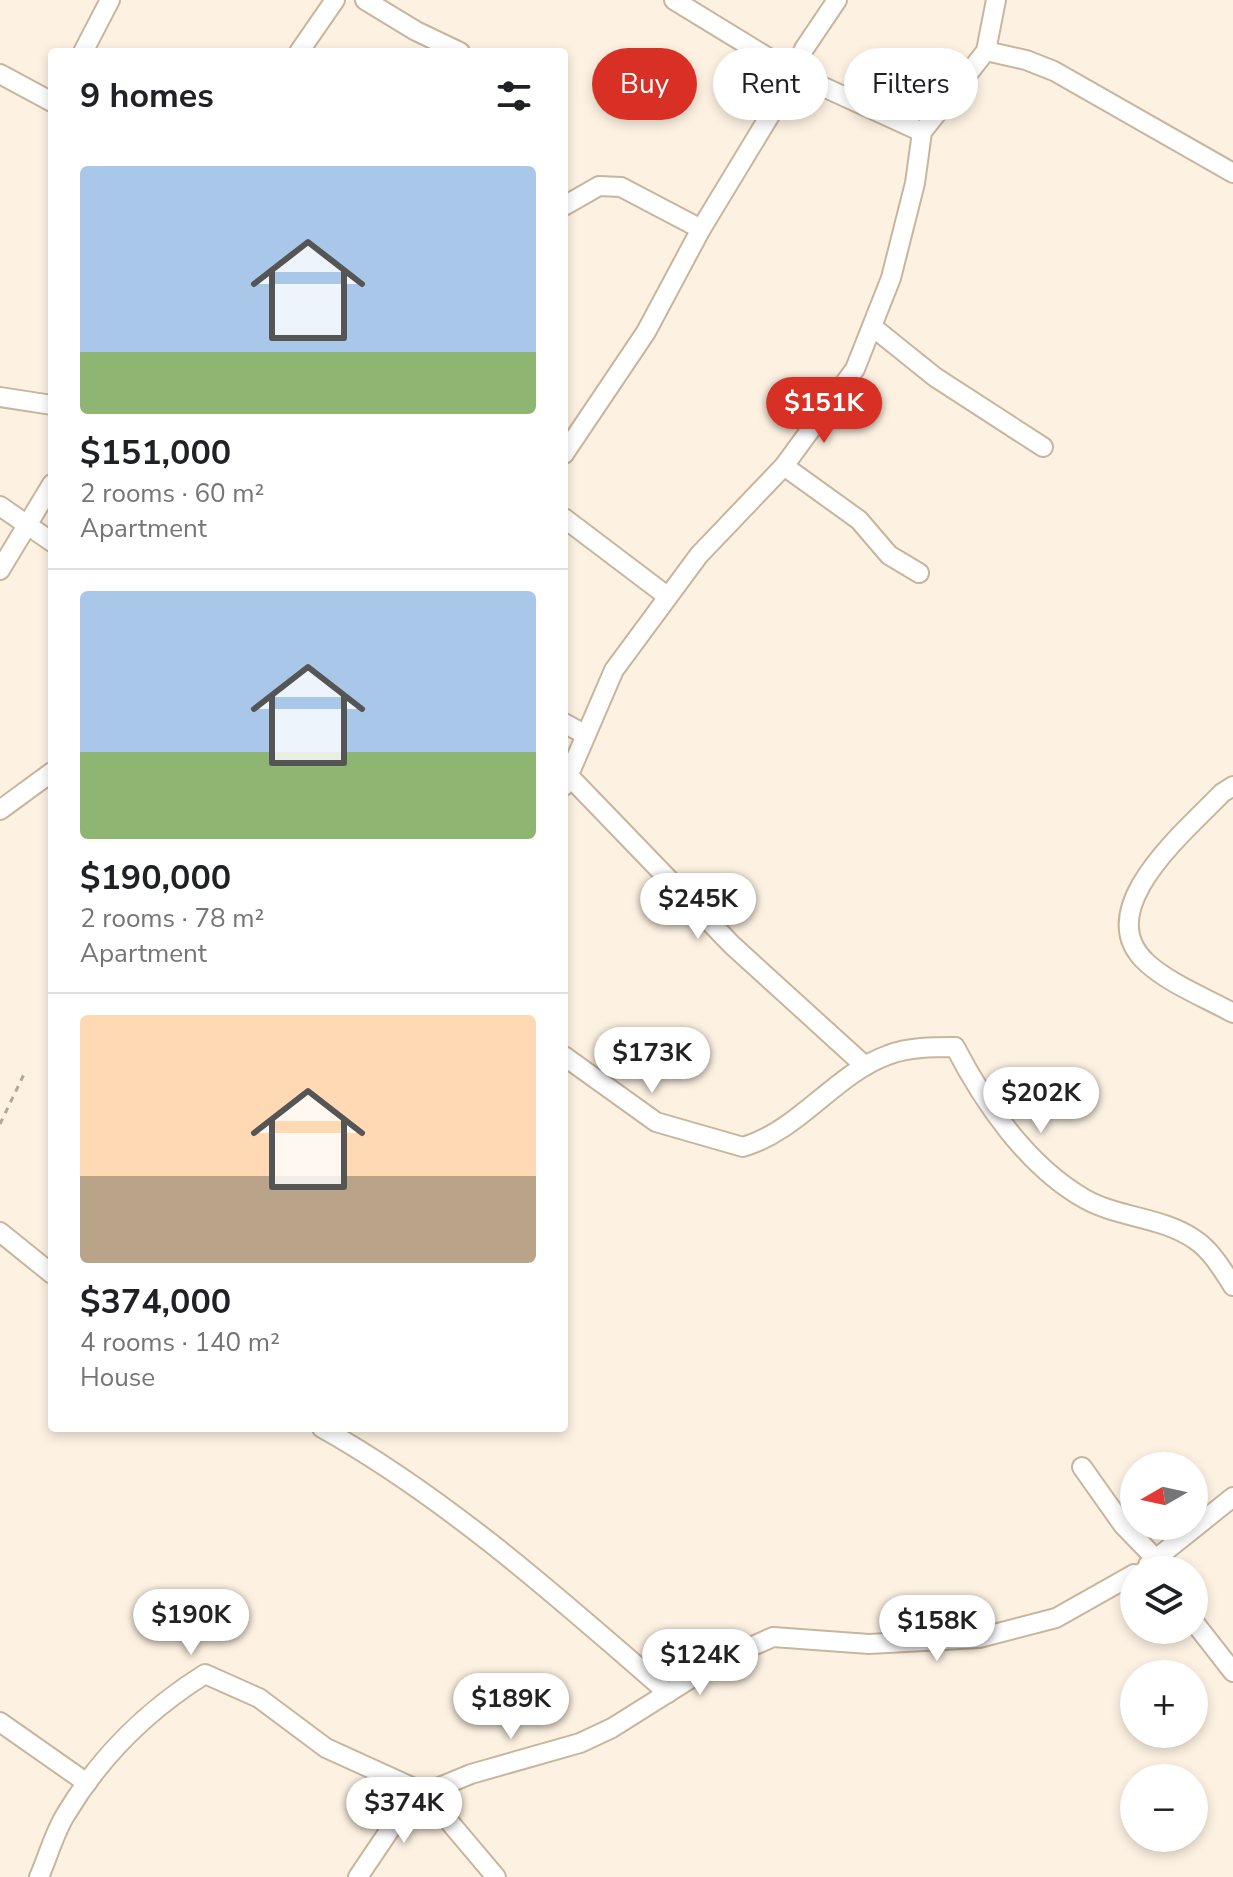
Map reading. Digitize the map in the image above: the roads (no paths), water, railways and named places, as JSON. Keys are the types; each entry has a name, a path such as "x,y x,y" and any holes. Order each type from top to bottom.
{"street":[{"path":"85,48 110,0"},
{"path":"302,48 335,0"},
{"path":"365,0 452,48"},
{"path":"674,0 752,48"},
{"path":"805,48 837,0"},
{"path":"568,776 614,670 699,555 784,466 855,369 874,328 915,183 922,132 986,51 996,0"},
{"path":"986,51 1026,60 1054,71 1233,173"},
{"path":"0,74 48,100"},
{"path":"828,89 922,132"},
{"path":"568,448 646,332 701,229 767,120"},
{"path":"568,197 599,186 621,187 701,229"},
{"path":"874,328 935,377 1043,447"},
{"path":"2,399 48,405"},
{"path":"784,466 859,520 889,555 919,573"},
{"path":"0,570 48,491"},
{"path":"0,506 48,539"},
{"path":"568,521 667,596"},
{"path":"568,725 586,735"},
{"path":"0,810 48,775"},
{"path":"568,783 732,945 865,1066"},
{"path":"1233,786 1222,793 1159,861 1129,907 1126,925 1133,947 1149,965 1233,1013"},
{"path":"568,1059 656,1122 743,1147 804,1115 865,1066 889,1054 955,1047 1010,1132 1056,1177 1083,1198 1107,1210 1175,1228 1195,1240 1233,1286"},
{"path":"0,1232 48,1271"},
{"path":"329,1432 373,1457 496,1548 668,1693"},
{"path":"1082,1467 1144,1556"},
{"path":"1163,1556 1233,1497"},
{"path":"358,1877 391,1828 425,1793 471,1774 580,1743 612,1728 717,1662 773,1637 869,1644 979,1638 1056,1618 1120,1582"},
{"path":"1208,1640 1233,1672"},
{"path":"39,1877 65,1816 98,1766 166,1698 205,1674 259,1698 326,1748 425,1793 496,1877"},
{"path":"0,1722 87,1783"}]}
